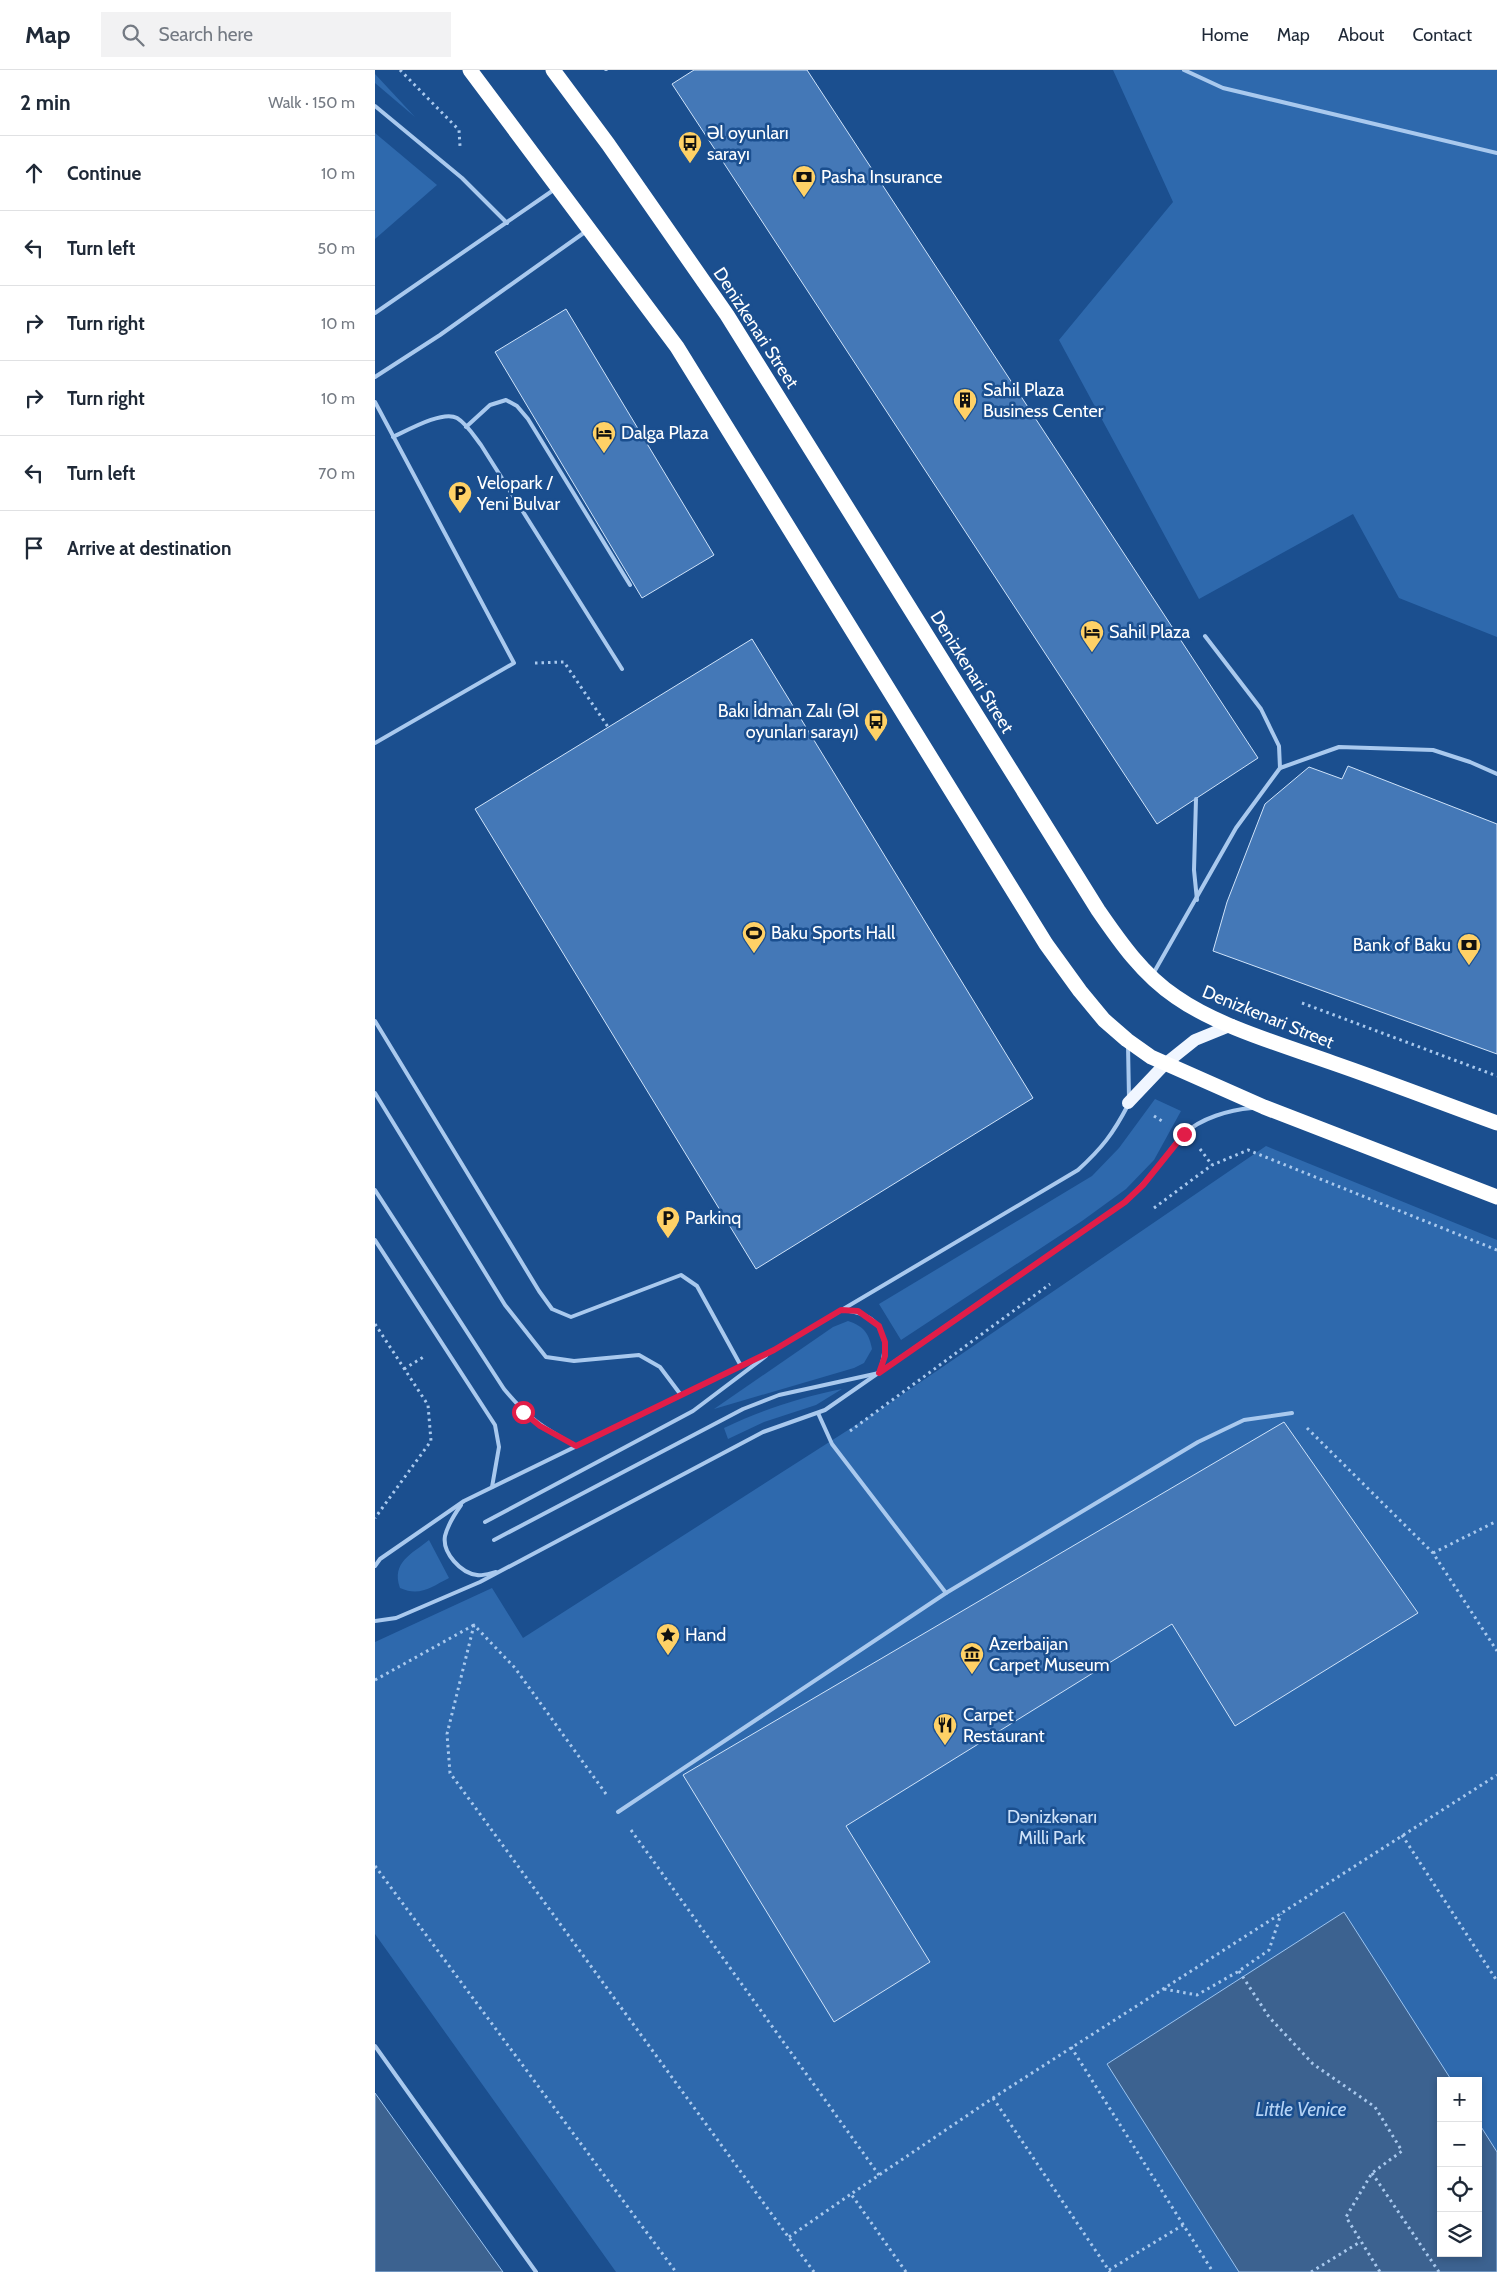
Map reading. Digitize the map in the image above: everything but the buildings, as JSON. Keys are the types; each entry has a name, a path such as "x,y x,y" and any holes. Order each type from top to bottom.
{"highway":[{"path":"470,70 559,186 677,347 1046,944 1080,991 1105,1020 1127,1040 1165,1064 1264,1107 1497,1197"},
{"name":"Denizkenari Street","path":"553,70 608,144 727,315 1098,910 1123,946 1151,978 1175,997 1199,1012 1287,1048 1497,1123"}],"main road":[{"path":"1129,1103 1165,1064 1195,1040 1232,1025"}],"lane":[{"path":"1184,70 1223,88 1497,153"},
{"path":"375,106 462,178 507,223"},
{"path":"375,313 559,186"},
{"path":"375,377 440,335 590,228"},
{"path":"466,427 490,405 506,400 517,406 528,419 630,585"},
{"path":"375,402 514,663 375,743"},
{"path":"393,437 441,416 456,417 466,427 481,445 622,669"},
{"path":"1205,636 1261,709 1279,746 1280,768"},
{"path":"1151,978 1197,900 1235,828 1280,768 1339,747 1433,750 1470,762 1497,774"},
{"path":"1196,799 1194,870 1197,900"},
{"path":"375,1021 539,1291 552,1309 571,1316 681,1275 697,1286 741,1366"},
{"path":"375,1566 380,1559 464,1501 774,1350 1078,1170 1103,1147 1118,1125 1129,1103 1130,1082 1127,1040"},
{"path":"375,1093 505,1305 546,1356 574,1361 639,1355 660,1368 681,1395"},
{"path":"375,1621 396,1618 500,1571 763,1432 825,1410 1125,1202 1143,1185 1184,1134 1203,1122 1238,1109 1264,1107"},
{"path":"375,1190 504,1389 523,1412 540,1426 576,1446"},
{"path":"375,1240 495,1425 499,1447 492,1487"},
{"path":"841,1310 858,1311 879,1326 885,1342 885,1356 879,1373"},
{"path":"485,1522 693,1411 774,1350"},
{"path":"494,1540 743,1409 779,1395 879,1373"},
{"path":"818,1413 832,1444 947,1593"},
{"path":"618,1812 947,1593 1198,1442 1245,1420 1292,1413"},
{"path":"464,1501 451,1519 445,1538 450,1554 458,1567 472,1573 478,1575 500,1571"},
{"path":"375,2046 536,2272"}],"path":[{"path":"400,70 459,130 462,178"},
{"path":"514,663 564,662 608,728"},
{"path":"1302,1003 1497,1076"},
{"path":"1149,1212 1213,1165 1248,1150 1497,1250"},
{"path":"832,1444 1054,1281"},
{"path":"375,1324 428,1405 431,1441 375,1518"},
{"path":"1292,1413 1433,1553 1497,1651"},
{"path":"1433,1553 1497,1521"},
{"path":"474,1625 515,1668 879,2175"},
{"path":"375,1680 474,1625"},
{"path":"474,1625 447,1734 450,1773 814,2272"},
{"path":"789,2237 1071,2047 1497,1775"},
{"path":"1402,1836 1497,1980"},
{"path":"375,1866 676,2272"},
{"path":"1163,1988 1197,1995 1239,1970 1269,1950 1281,1913"},
{"path":"1239,1970 1269,2017 1313,2064 1375,2107 1402,2151 1372,2173 1346,2217 1380,2272"},
{"path":"1071,2047 1214,2272"},
{"path":"993,2098 1110,2271 1183,2225"},
{"path":"1372,2173 1439,2272"},
{"path":"851,2194 906,2272"},
{"path":"1311,2272 1361,2242"}],"green space":[{"path":"1113,70 1497,70 1497,637 1399,598 1353,514 1199,599 1059,340 1173,202"},
{"path":"375,74 415,117 375,83"},
{"path":"375,133 437,185 375,239"},
{"path":"1155,1099 1181,1111 1154,1160 1126,1189 1082,1221 901,1340 879,1304 1092,1176 1119,1148"},
{"name":"Dənizkənarı Milli Park","path":"1266,1146 1497,1240 1497,2272 616,2272 375,1934 375,1642 492,1588 523,1638 881,1409"},
{"path":"848,1321 862,1328 869,1339 872,1349 864,1363 854,1368 714,1409 833,1327"},
{"path":"842,1389 816,1405 764,1422 728,1439 724,1428 739,1421 782,1405"},
{"path":"429,1540 449,1578 425,1590 414,1592 400,1588 398,1572 401,1565 410,1554"}],"water":[{"name":"Little Venice","path":"1344,1912 1449,2077 1437,2077 1437,2257 1482,2257 1482,2128 1497,2152 1497,2272 1239,2272 1107,2064"},
{"path":"375,2093 503,2272 375,2272"}],"place":[{"name":"Əl oyunları sarayı","path":"690,164"},
{"name":"Pasha Insurance","path":"804,198"},
{"name":"Sahil Plaza Business Center","path":"965,421"},
{"name":"Dalga Plaza","path":"604,454"},
{"name":"Velopark / Yeni Bulvar","path":"460,514"},
{"name":"Sahil Plaza","path":"1092,653"},
{"name":"Bakı İdman Zalı (Əl oyunları sarayı)","path":"876,742"},
{"name":"Baku Sports Hall","path":"754,954"},
{"name":"Bank of Baku","path":"1469,966"},
{"name":"Parkinq","path":"668,1239"},
{"name":"Hand","path":"668,1656"},
{"name":"Azerbaijan Carpet Museum","path":"972,1675"},
{"name":"Carpet Restaurant","path":"945,1746"}],"route":[{"path":"523,1412 540,1426 576,1446 774,1350 841,1310 858,1311 879,1326 885,1342 885,1356 879,1373 1125,1202 1143,1185 1184,1134"}]}
